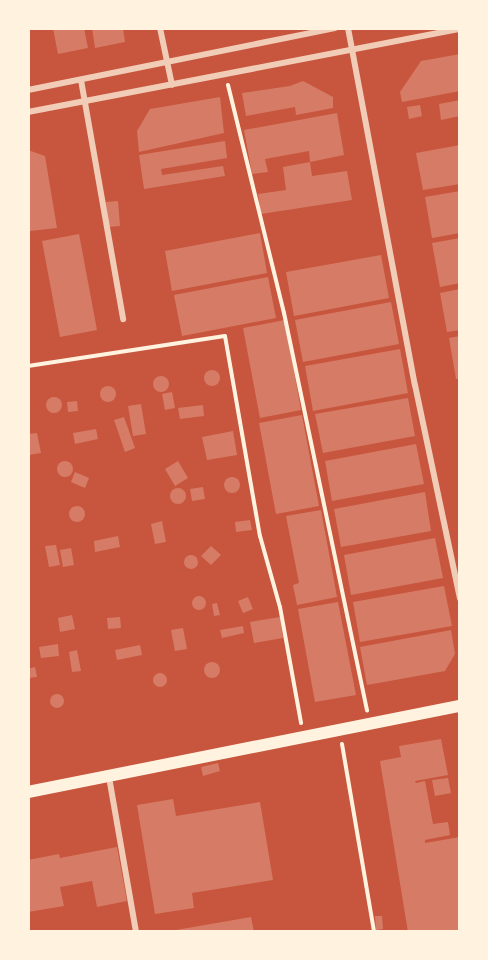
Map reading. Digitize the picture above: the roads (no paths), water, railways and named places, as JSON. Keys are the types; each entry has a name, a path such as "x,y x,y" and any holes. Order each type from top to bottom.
{"main road":[{"path":"28,792 459,706"}],"street":[{"path":"160,28 172,85"},
{"path":"28,90 335,28"},
{"path":"348,28 415,385 459,598"},
{"path":"28,112 459,29"},
{"path":"81,80 123,319"},
{"path":"109,777 136,932"}]}
